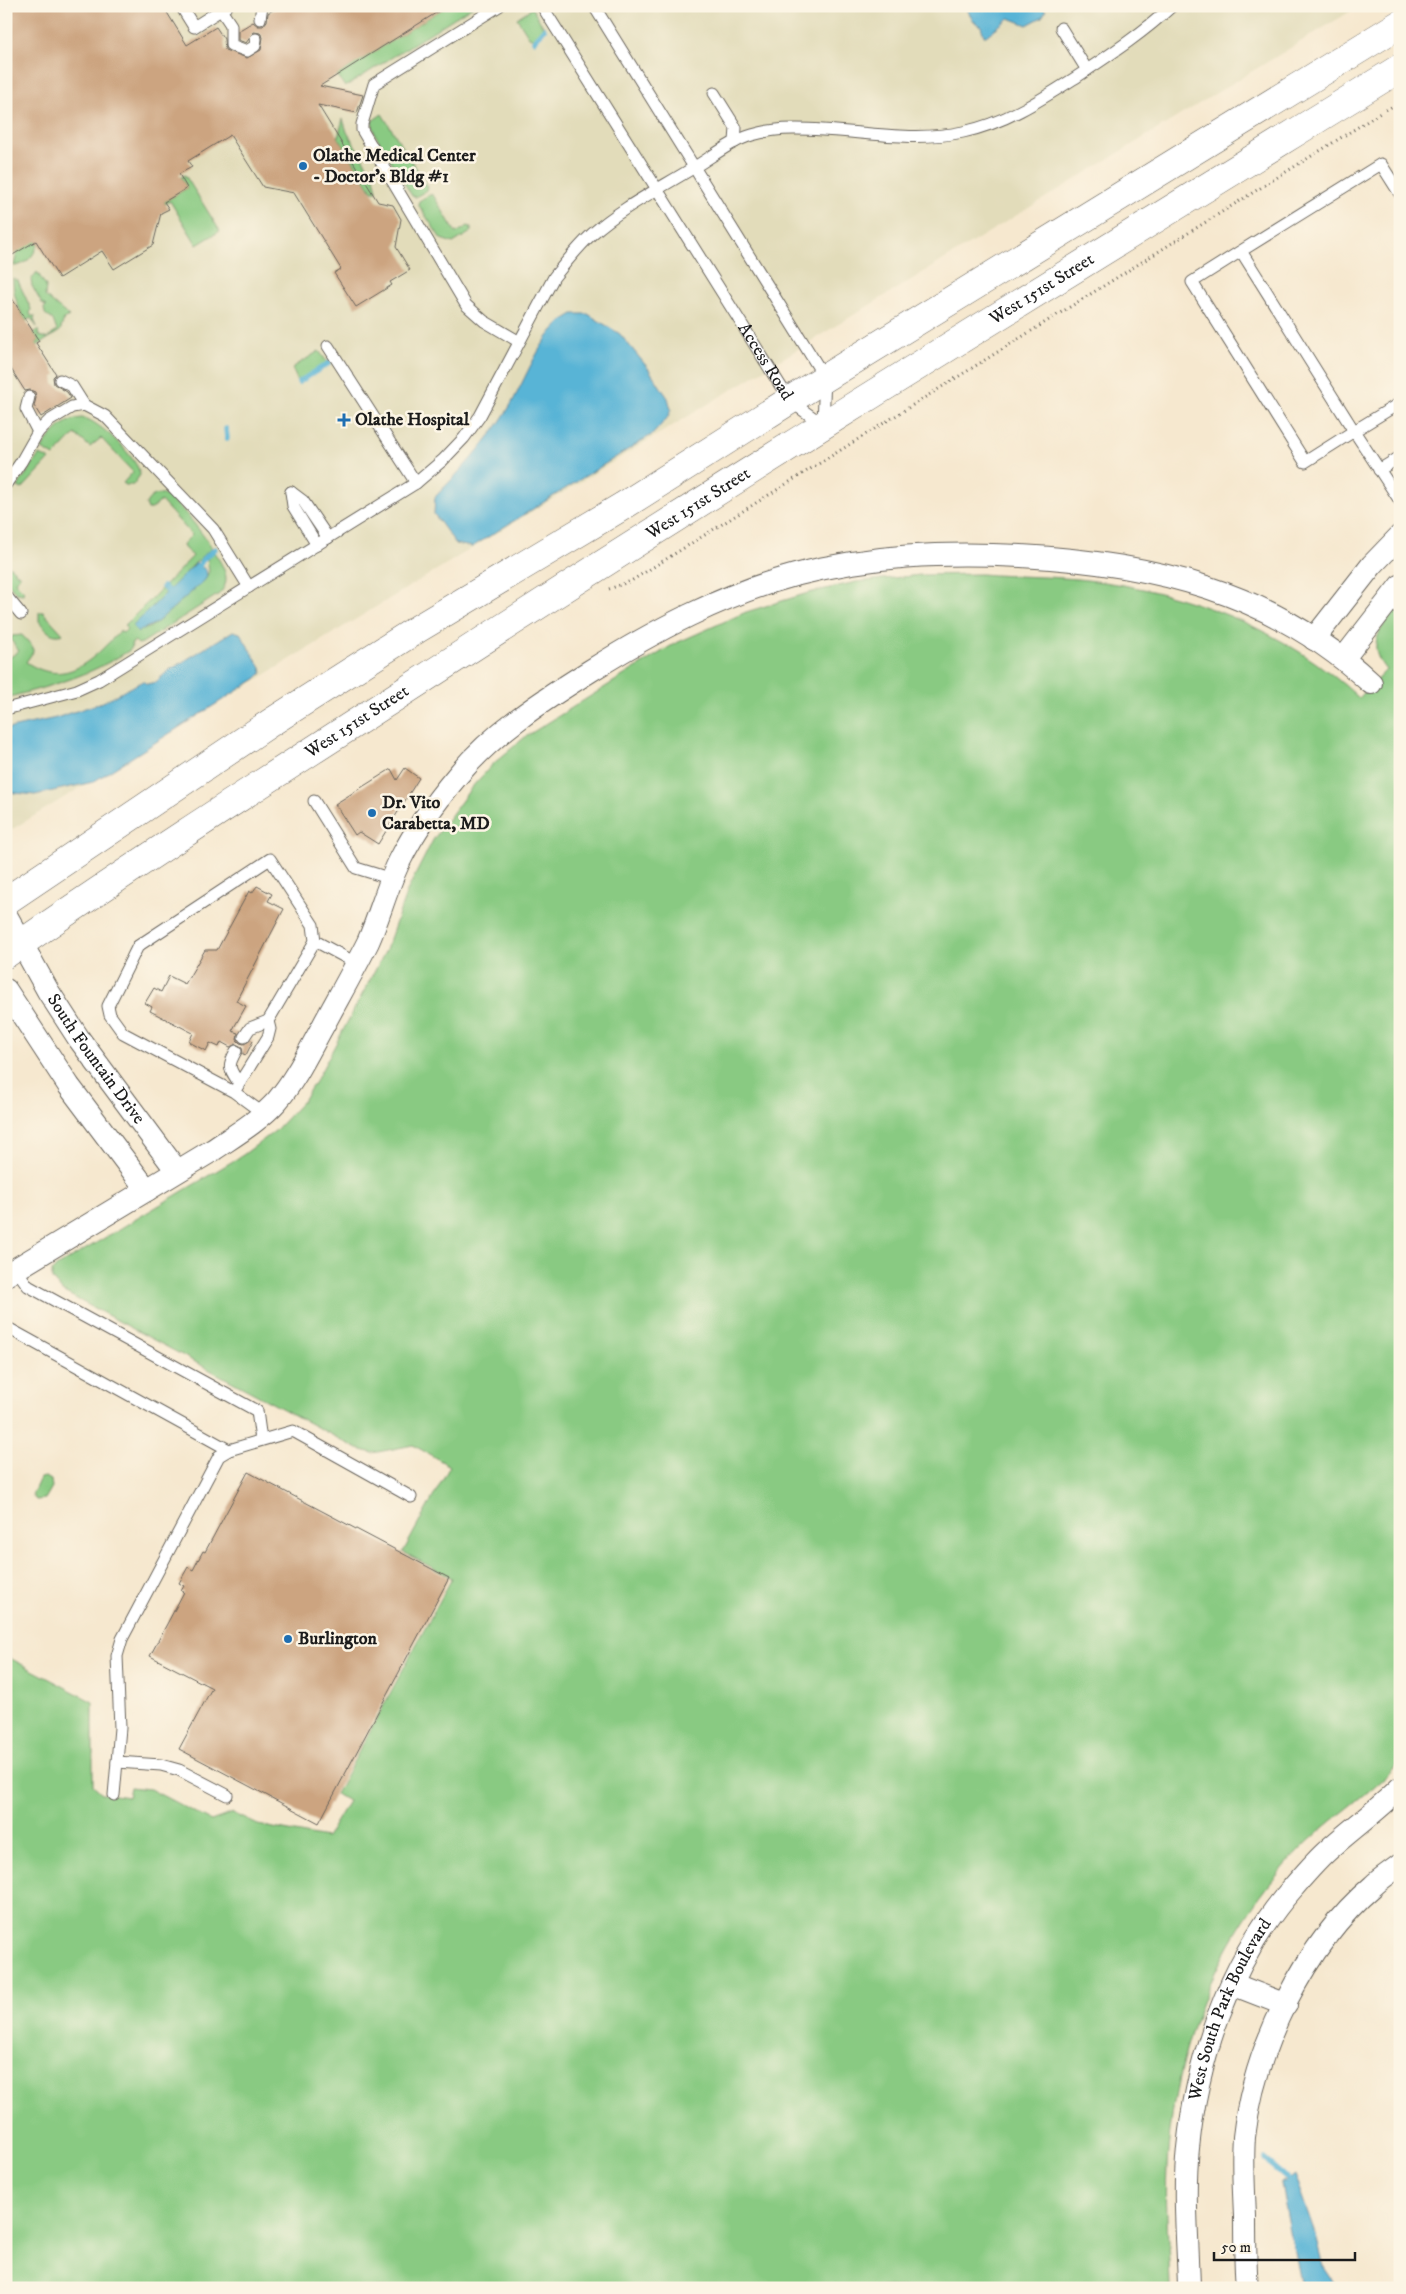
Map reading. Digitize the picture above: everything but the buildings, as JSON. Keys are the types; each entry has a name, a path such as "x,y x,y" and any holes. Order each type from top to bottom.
{"main road":[{"path":"6,901 286,712 419,628 616,511 825,378 1400,24"},
{"name":"West 151st Street","path":"14,949 215,814 619,553 823,424 1400,68"}],"street":[{"path":"1314,639 1372,565 1400,536"},
{"path":"11,1272 243,1131 264,1114 277,1100 304,1061 367,942 400,860 416,832 474,757 529,711 658,630 723,600 794,576 864,560 927,554 1068,559 1135,568 1182,578 1224,592 1265,611 1314,639 1344,658 1371,683"},
{"path":"1344,658 1400,586"},
{"path":"6,915 14,949"},
{"name":"South Fountain Drive","path":"14,949 48,991 79,1039 177,1171"},
{"name":"South Fountain Drive","path":"6,990 70,1086 147,1190"},
{"name":"West South Park Boulevard","path":"1189,2288 1186,2212 1188,2149 1194,2105 1208,2048 1232,1984 1249,1949 1284,1898 1325,1853 1382,1806 1400,1788"},
{"path":"1248,2288 1243,2165 1244,2136 1258,2071 1270,2037 1300,1975 1323,1941 1372,1886 1400,1865"},
{"path":"1232,1984 1286,2005"}],"lane":[{"path":"181,6 194,26 224,8 230,25 231,45 234,48 247,51 254,46 256,39"},
{"path":"260,18 262,6"},
{"path":"499,6 374,84 362,124 362,130 394,188 466,305 484,321 518,341"},
{"name":"Access Road","path":"542,6 790,401 823,424"},
{"path":"594,6 825,378"},
{"path":"6,709 77,690 99,680 416,483 443,460 464,438 480,416 518,341 554,277 578,248 592,234 735,142 752,135 794,129 896,137 935,136 963,132 1020,111 1137,37 1172,6"},
{"path":"1061,28 1087,70"},
{"path":"714,93 736,128 735,142"},
{"path":"1400,194 1381,164 1192,282 1305,462 1400,403"},
{"path":"1241,251 1400,501"},
{"path":"328,346 416,483"},
{"name":"Access Road","path":"823,424 825,378"},
{"path":"60,380 72,386 84,405 105,416 202,516 218,536 249,587"},
{"path":"29,397 26,410 38,432"},
{"path":"6,484 22,462 38,432 49,421 72,407 84,405"},
{"path":"1379,470 1400,458"},
{"path":"316,545 293,506 291,492 303,501 328,538"},
{"path":"6,596 21,614"},
{"path":"314,801 356,868 392,879"},
{"path":"244,1036 250,1028 268,1021 315,941 313,925 270,859 138,946 108,1006 115,1023 123,1033 133,1040 236,1088 264,1114"},
{"path":"315,941 356,963"},
{"path":"236,1088 268,1037 270,1029 268,1021"},
{"path":"236,1051 229,1064 236,1088"},
{"path":"11,1272 28,1286 257,1411 261,1440"},
{"path":"6,1327 229,1450"},
{"path":"114,1795 120,1702 117,1656 122,1639 219,1456 229,1450 293,1431 411,1497"},
{"path":"117,1762 161,1765 179,1770 227,1796"}],"path":[{"path":"607,590 631,581 1400,102"}],"shaded area":[{"name":"Olathe Hospital","path":"6,6 1359,6 6,833"}],"green space":[{"path":"447,6 473,6 345,87 337,75"},
{"path":"532,8 544,28 534,39 529,37 517,18"},
{"path":"382,114 428,187 427,190 416,197 412,196 375,134 372,121"},
{"path":"343,119 347,132 374,177 377,191 372,191 338,137"},
{"path":"185,175 220,231 197,245 170,201 165,204 164,202 187,188 181,177"},
{"path":"429,195 433,195 456,233 468,226 471,227 471,232 453,243 441,239 418,204 419,201"},
{"path":"35,239 38,245 32,256 23,264 14,266 17,252"},
{"path":"37,272 46,286 45,296 69,316 64,319 60,331 32,349 30,341 37,343 39,341 34,333 38,330 39,336 47,338 57,331 53,320 45,313 44,308 46,306 42,304 32,286 31,280"},
{"path":"13,278 18,281 31,309 31,316 35,316 34,320 37,327 31,318 26,321 16,301"},
{"path":"319,351 328,363 298,382 292,368"},
{"path":"84,418 108,433 133,460 140,475 133,485 123,483 133,472 101,438 90,447 75,434 54,456 42,449 59,428 71,421"},
{"path":"39,455 50,459 22,489 18,487 20,483"},
{"path":"162,494 183,510 212,548 170,590 165,585 193,556 184,548 183,544 192,535 161,501 152,509 148,509 146,504 149,499 155,495"},
{"path":"214,552 226,578 223,589 219,594 142,643 138,644 135,641 131,644 130,650 85,674 6,698 6,660 19,651 11,640 12,636 22,635 33,647 33,652 26,662 41,670 67,671 78,667 100,651 120,631 123,633 127,629 124,626 161,589 166,593 133,626 137,631 149,628 156,623 205,580 209,571 207,558"},
{"path":"8,565 20,576 15,582 24,591 23,594 16,593 6,580"},
{"path":"981,574 1087,580 1124,585 1197,604 1233,617 1267,633 1300,652 1331,674 1359,698 1386,670 1376,652 1376,643 1382,628 1400,604 1400,1762 1375,1786 1307,1842 1267,1888 1242,1923 1221,1960 1203,1999 1178,2081 1171,2124 1167,2167 1170,2288 6,2288 6,1656 93,1702 93,1785 102,1793 128,1797 130,1787 150,1789 211,1821 233,1813 258,1825 326,1838 348,1801 336,1794 452,1578 403,1552 450,1466 413,1445 373,1453 358,1449 62,1291 52,1279 52,1272 56,1267 243,1155 275,1131 302,1102 318,1077 386,950 407,891 433,840 471,788 494,763 525,737 674,644 746,612 808,593 856,582 920,575"},
{"path":"39,612 43,612 63,634 55,635 47,630 39,621"},
{"path":"46,1477 51,1480 52,1487 45,1499 36,1500 32,1495 40,1478"}],"water":[{"path":"966,6 1042,6 1046,11 1042,17 1027,25 1009,18 984,36 981,26 970,15"},
{"path":"573,314 588,314 620,334 648,368 668,398 671,409 668,417 653,434 472,547 456,544 434,514 435,497 491,434 507,411 551,332"},
{"path":"196,563 206,570 207,576 205,580 156,623 137,632 133,626"},
{"path":"233,631 240,633 261,668 262,673 257,678 93,782 35,795 6,792 6,729 56,718 103,702 143,681 147,684 156,682 168,671"},
{"path":"1294,2174 1314,2230 1324,2269 1337,2288 1301,2288 1281,2184"}],"waterway":[{"path":"534,41 544,29"},
{"path":"299,382 329,363"},
{"path":"226,429 227,438"},
{"path":"198,568 203,559 215,549"},
{"path":"163,587 168,591"},
{"path":"1266,2160 1288,2179 1290,2185"}],"place":[{"name":"Olathe Medical Center - Doctor's Bldg #1","path":"303,166"},
{"name":"Olathe Hospital","path":"344,420"},
{"name":"Dr. Vito Carabetta, MD","path":"372,813"},
{"name":"Burlington","path":"288,1639"}]}
